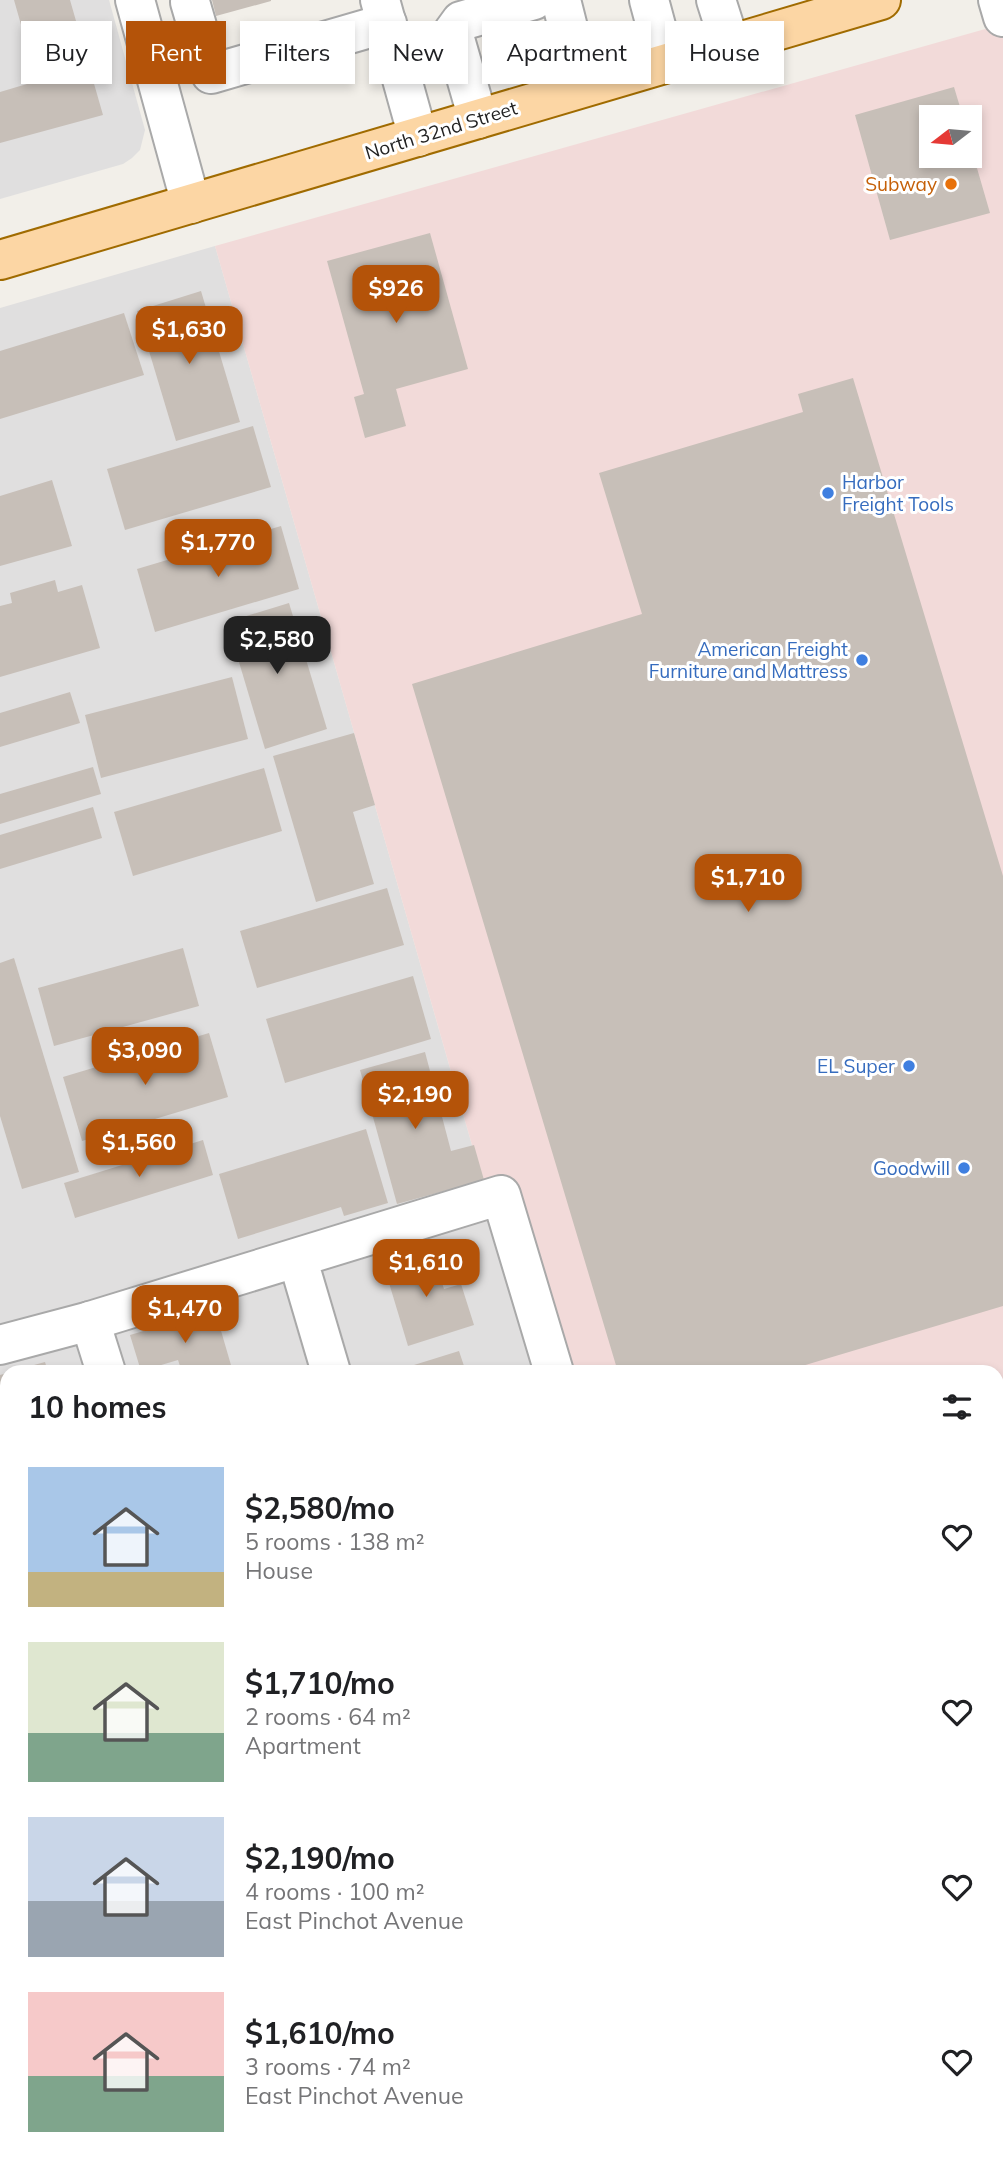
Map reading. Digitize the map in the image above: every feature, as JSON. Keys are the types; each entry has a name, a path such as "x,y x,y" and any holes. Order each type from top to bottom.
{"main road":[{"name":"North 32nd Street","path":"784,28 881,0"},
{"name":"North 32nd Street","path":"0,260 665,63"}],"street":[{"path":"135,0 191,204"},
{"path":"478,119 453,32 461,20 534,0"},
{"path":"561,0 583,87"},
{"path":"649,0 665,59"},
{"path":"716,0 723,21"},
{"path":"998,0 1003,17"},
{"path":"190,2 211,74 384,11 418,137"},
{"path":"0,1345 90,1321 501,1195 552,1365"},
{"path":"303,1277 329,1365"},
{"path":"90,1321 104,1365"}],"shaded area":[{"path":"0,0 109,0 126,61 126,84 132,84 145,130 140,150 123,164 0,199"},
{"path":"1003,24 1003,1365 540,1365 492,1215 215,246"},
{"path":"215,246 492,1215 539,1365 0,1365 0,308"}],"building":[{"path":"14,0 70,0 76,21 21,21 21,25"},
{"path":"212,0 271,0 271,1 216,16"},
{"path":"27,84 94,84 103,115 0,143 0,92"},
{"path":"954,87 959,105 919,105 919,168 977,168 990,213 890,240 855,115"},
{"path":"430,233 468,369 396,389 406,426 365,438 354,397 364,394 327,261"},
{"path":"201,291 240,422 176,441 137,311"},
{"path":"124,313 144,375 0,419 0,351"},
{"path":"853,378 1003,876 1003,1306 805,1365 616,1365 412,684 642,614 599,473 803,412 798,394"},
{"path":"253,426 271,487 125,530 107,469"},
{"path":"52,480 72,546 0,566 0,496"},
{"path":"281,526 299,589 155,632 137,569"},
{"path":"55,580 58,592 82,585 100,648 0,677 0,606 12,603 10,593"},
{"path":"289,603 327,729 265,749 227,622"},
{"path":"232,677 248,739 101,778 85,715"},
{"path":"70,692 80,723 0,747 0,713"},
{"path":"354,733 375,805 353,812 374,884 316,902 273,756"},
{"path":"93,767 101,794 0,824 0,794"},
{"path":"264,768 282,831 133,876 114,812"},
{"path":"93,807 102,838 0,869 0,835"},
{"path":"387,888 404,945 257,988 240,931"},
{"path":"183,948 199,1006 54,1046 38,988"},
{"path":"14,958 79,1172 22,1189 0,1116 0,963"},
{"path":"413,976 431,1039 285,1083 266,1019"},
{"path":"209,1033 228,1097 82,1141 63,1077"},
{"path":"425,1052 451,1151 474,1145 484,1180 397,1204 360,1070"},
{"path":"366,1129 388,1203 344,1216 341,1207 238,1239 219,1174"},
{"path":"203,1140 213,1175 75,1218 64,1183"},
{"path":"431,1249 444,1289 461,1284 474,1325 408,1346 383,1263"},
{"path":"215,1310 231,1365 180,1365 178,1360 161,1365 139,1365 130,1335"},
{"path":"459,1351 464,1365 414,1365"}],"place":[{"name":"Subway","path":"951,184"},
{"name":"Harbor Freight Tools","path":"828,493"},
{"name":"American Freight Furniture and Mattress","path":"862,660"},
{"name":"EL Super","path":"909,1066"},
{"name":"Goodwill","path":"964,1168"}]}
